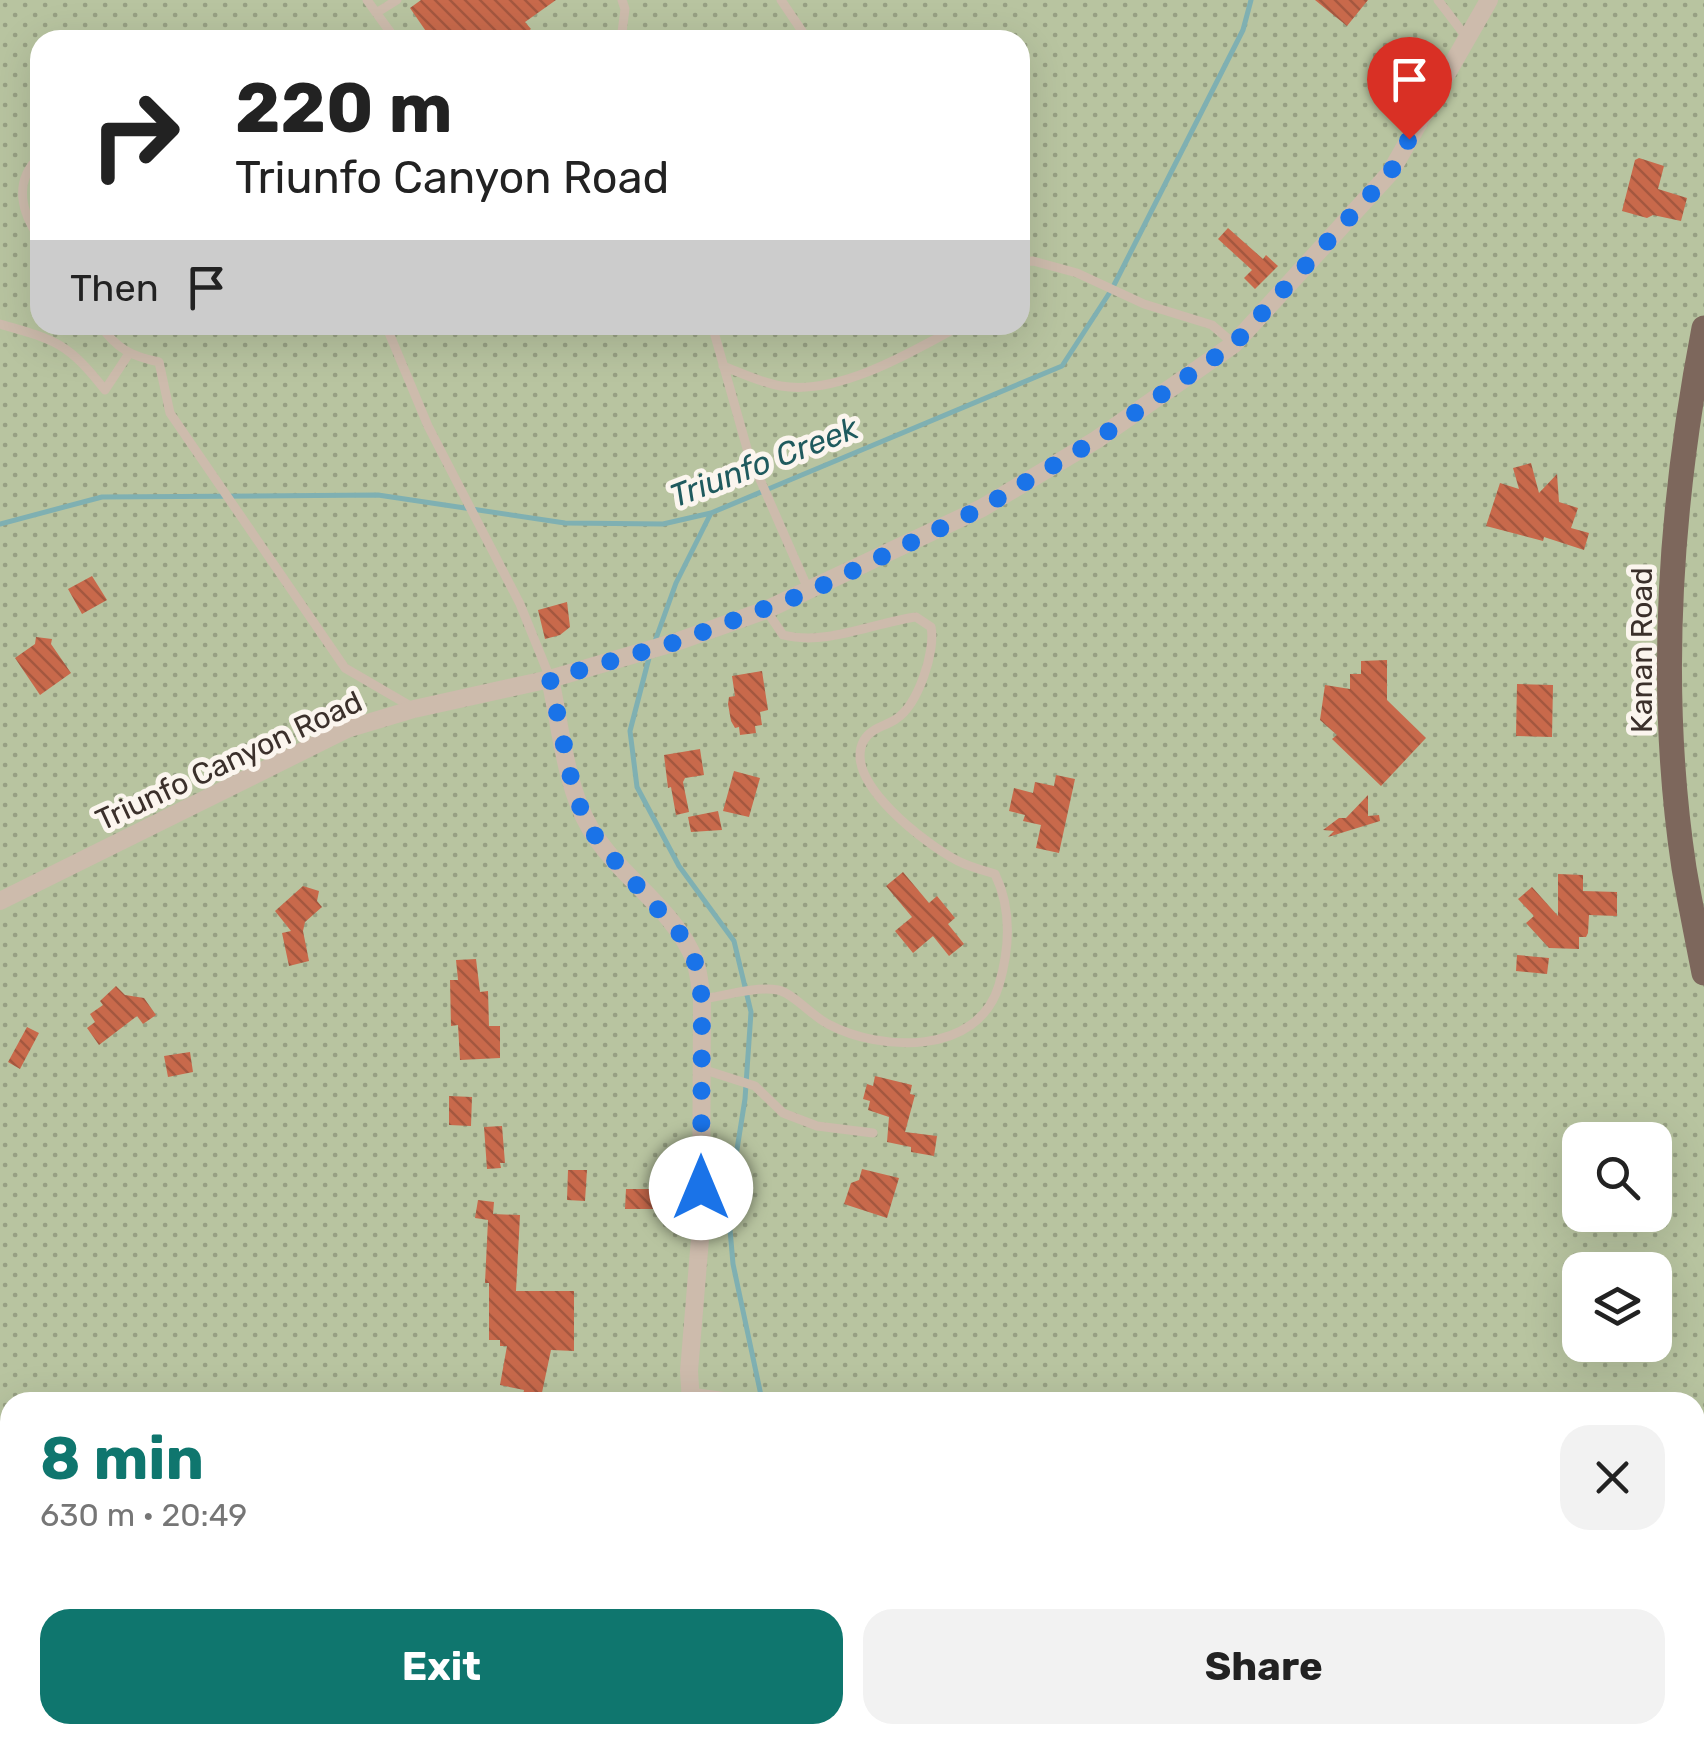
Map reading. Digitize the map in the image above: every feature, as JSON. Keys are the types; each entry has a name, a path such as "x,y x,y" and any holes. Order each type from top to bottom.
{"main road":[{"name":"Kanan Road","path":"1704,328 1679,494 1671,600 1671,706 1684,865 1704,973"}],"street":[{"name":"Triunfo Canyon Road","path":"0,901 347,729 414,709 550,679 676,642 809,592 982,508 1096,440 1234,344 1390,173 1489,0"},
{"path":"550,679 574,792 587,823 601,845 680,934 696,964 702,999 701,1227 690,1392"}],"lane":[{"path":"366,0 389,30"},
{"path":"376,13 396,0"},
{"path":"622,0 625,10 622,30"},
{"path":"781,0 801,30"},
{"path":"1438,0 1467,38"},
{"path":"30,168 22,183 22,206 30,221"},
{"path":"1030,261 1077,273 1144,304 1212,326 1234,344"},
{"path":"0,324 30,334"},
{"path":"34,335 62,344 78,356 104,390 128,355"},
{"path":"107,335 128,355 160,362 170,413 345,668 414,709"},
{"path":"389,335 428,426 520,604 550,679"},
{"path":"715,335 748,452 809,592"},
{"path":"723,366 780,386 818,389 854,377 940,335"},
{"path":"702,999 762,990 788,992 798,1004 828,1024 864,1039 897,1044 934,1041 960,1031 984,1012 997,992 1008,934 1006,897 994,874 954,859 903,822 877,795 862,770 860,753 864,739 877,727 897,718 914,697 934,640 930,627 916,618 848,634 793,638 783,635 766,610"},
{"path":"702,1069 755,1086 784,1113 817,1126 873,1133"}],"green space":[{"path":"0,0 1704,0 1704,1392 0,1392"}],"building":[{"path":"421,0 556,0 525,22 530,30 425,30 410,8"},
{"path":"1315,0 1368,0 1347,26"},
{"path":"1635,160 1664,166 1658,189 1687,198 1681,221 1622,211"},
{"path":"1228,228 1263,259 1266,255 1278,266 1255,289 1244,278 1252,270 1218,239"},
{"path":"1531,463 1539,493 1557,474 1559,502 1578,508 1571,528 1589,533 1584,550 1544,537 1543,541 1486,526 1500,483 1519,489 1513,468"},
{"path":"92,576 107,600 82,614 68,589"},
{"path":"567,602 570,627 545,639 538,610"},
{"path":"36,637 52,639 51,644 71,673 40,695 15,658 35,644"},
{"path":"1387,660 1387,700 1426,738 1381,786 1332,739 1337,735 1320,720 1325,685 1350,689 1350,674 1361,674 1361,661"},
{"path":"762,671 768,710 760,712 762,725 755,726 756,733 740,735 739,727 735,728 731,721 728,704 729,697 735,696 732,676"},
{"path":"1517,684 1553,685 1552,737 1516,736"},
{"path":"700,749 704,775 685,778 689,812 676,815 664,755"},
{"path":"734,771 760,778 749,817 723,811"},
{"path":"1056,775 1075,779 1059,853 1036,848 1041,825 1023,821 1025,815 1009,811 1014,788 1033,793 1035,782 1054,786"},
{"path":"1368,795 1368,816 1379,815 1380,821 1328,837 1334,831 1323,830 1339,818 1346,818"},
{"path":"718,811 722,830 691,832 688,817"},
{"path":"903,872 929,903 937,896 955,918 948,924 964,944 949,956 933,936 913,953 895,931 912,917 886,886"},
{"path":"1558,874 1583,875 1583,891 1617,892 1617,916 1589,915 1588,933 1579,937 1579,949 1549,948 1526,923 1534,916 1518,899 1532,887 1558,916"},
{"path":"303,886 319,891 317,901 322,907 305,922 309,961 289,966 282,933 291,931 275,911"},
{"path":"1517,955 1549,958 1547,974 1516,971"},
{"path":"476,959 480,992 488,991 489,1026 500,1026 500,1058 460,1060 458,1025 451,1026 450,980 458,980 456,960"},
{"path":"116,986 125,995 144,998 156,1015 143,1024 137,1016 99,1045 87,1028 95,1022 90,1014 103,1005 100,1001"},
{"path":"27,1027 39,1033 20,1069 8,1062"},
{"path":"190,1052 193,1072 168,1077 164,1056"},
{"path":"875,1076 912,1085 910,1094 915,1095 905,1132 937,1136 934,1156 887,1142 889,1117 868,1110 870,1101 863,1099 867,1084 873,1086"},
{"path":"449,1096 472,1097 471,1126 449,1125"},
{"path":"502,1126 505,1163 500,1163 501,1168 487,1169 484,1127"},
{"path":"862,1169 899,1178 887,1218 844,1204 851,1183 859,1180"},
{"path":"568,1170 587,1170 585,1201 567,1200"},
{"path":"626,1189 688,1189 688,1209 625,1209"},
{"path":"478,1200 494,1202 493,1214 520,1215 516,1291 574,1291 574,1351 551,1350 542,1392 524,1392 500,1385 507,1346 500,1346 500,1340 489,1340 489,1283 485,1283 488,1220 475,1218"}],"waterway":[{"name":"Triunfo Creek","path":"0,524 102,497 378,495 565,523 663,524 711,513 1062,366 1112,289 1243,30 1251,0"},
{"path":"654,644 676,583 711,513"},
{"path":"650,654 630,731 637,787 679,866 734,941 751,1012 745,1099 728,1206 733,1264 760,1392"}],"route":[{"path":"701,1188 702,999 696,964 680,934 601,845 587,823 574,792 550,679 676,642 809,592 982,508 1096,440 1234,344 1390,173 1409,139"}]}
